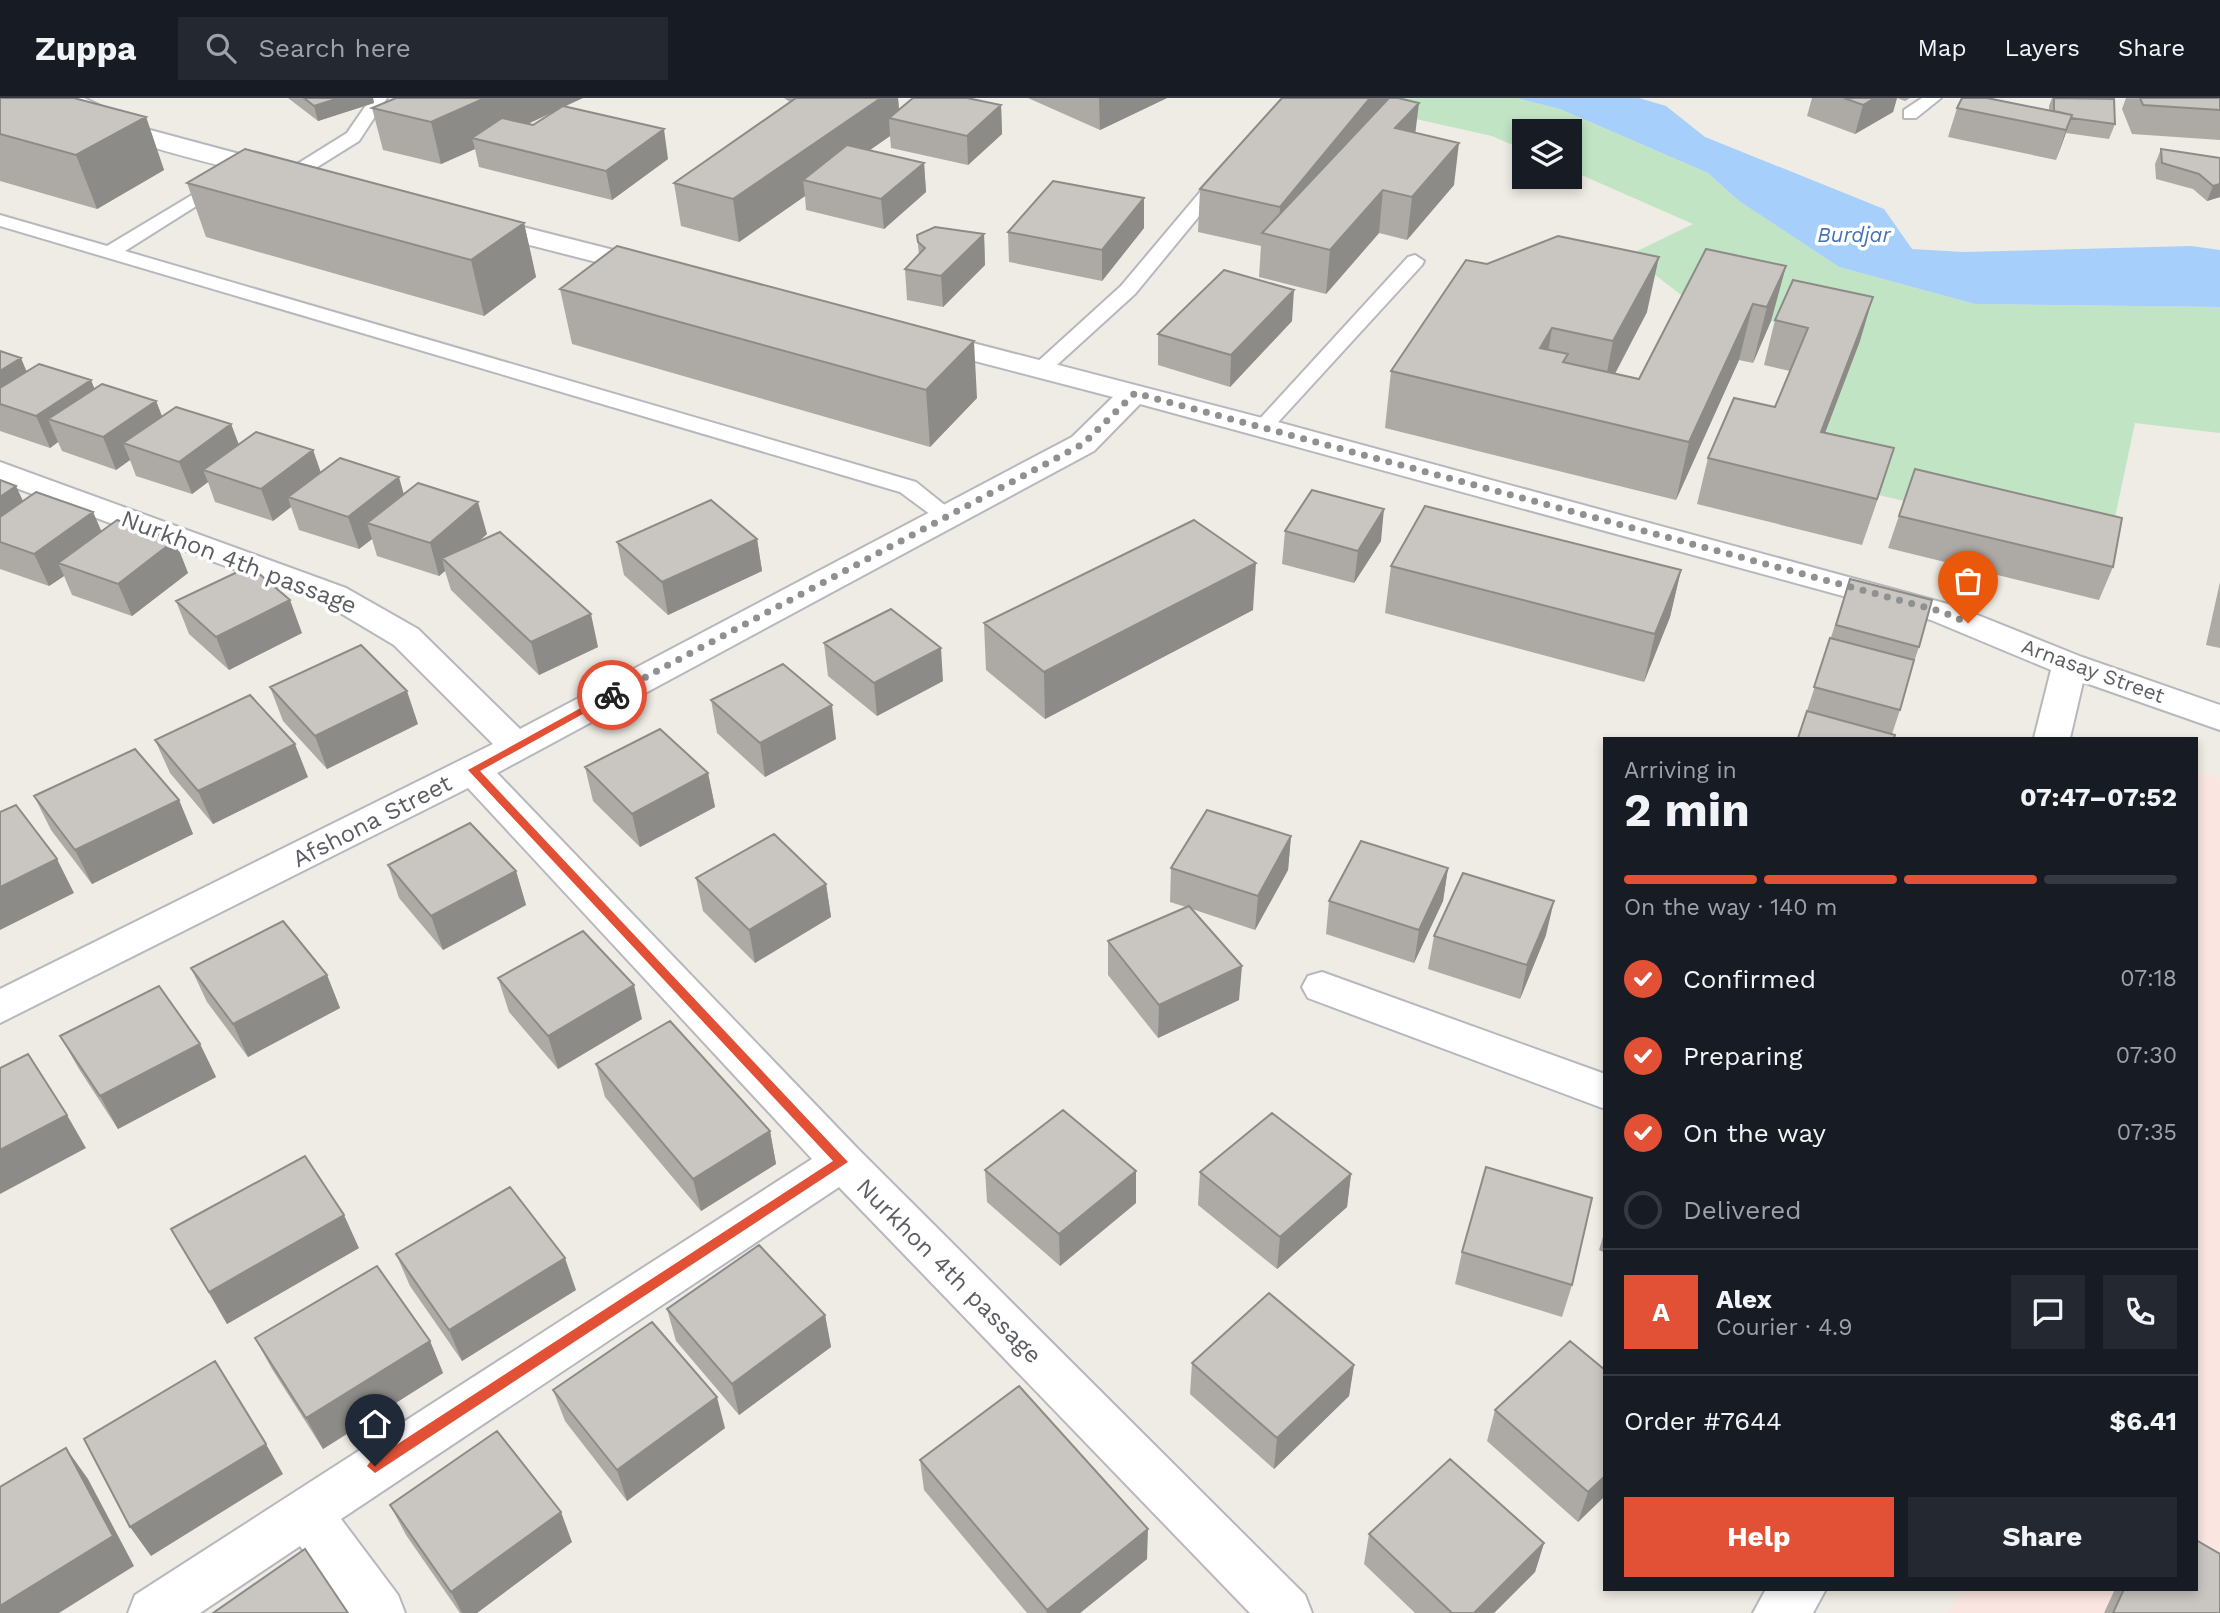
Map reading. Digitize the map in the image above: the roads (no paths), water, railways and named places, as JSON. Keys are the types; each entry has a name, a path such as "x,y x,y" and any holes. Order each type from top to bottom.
{"street":[{"path":"67,98 100,120 131,133 332,186"},
{"path":"453,217 680,276"},
{"name":"Arnasay Street","path":"894,331 1263,427 1943,612 2070,665 2220,718"},
{"name":"Afshona Street","path":"0,1007 473,770 1083,444 1135,393"},
{"name":"Nurkhon 4th passage","path":"0,471 334,595 371,614 406,636 517,747"},
{"path":"2052,737 2070,665"},
{"name":"Nurkhon 4th passage","path":"473,770 842,1162 1286,1613"},
{"path":"1322,987 1603,1091"},
{"path":"154,1613 842,1162"},
{"path":"305,1512 379,1613"},
{"path":"1779,1613 1798,1591"}],"lane":[{"path":"292,175 353,137 379,98"},
{"path":"1910,114 1933,98"},
{"path":"110,252 250,164"},
{"path":"1041,369 1128,290 1233,166"},
{"path":"0,220 908,487 946,515"},
{"path":"1263,427 1415,261"}],"water":[{"name":"Burdjar","path":"1516,98 1639,98 1666,106 1705,137 1884,209 1912,249 1963,252 2191,246 2220,250 2220,307 1975,304 1839,267 1739,201 1708,173 1560,109"}]}
